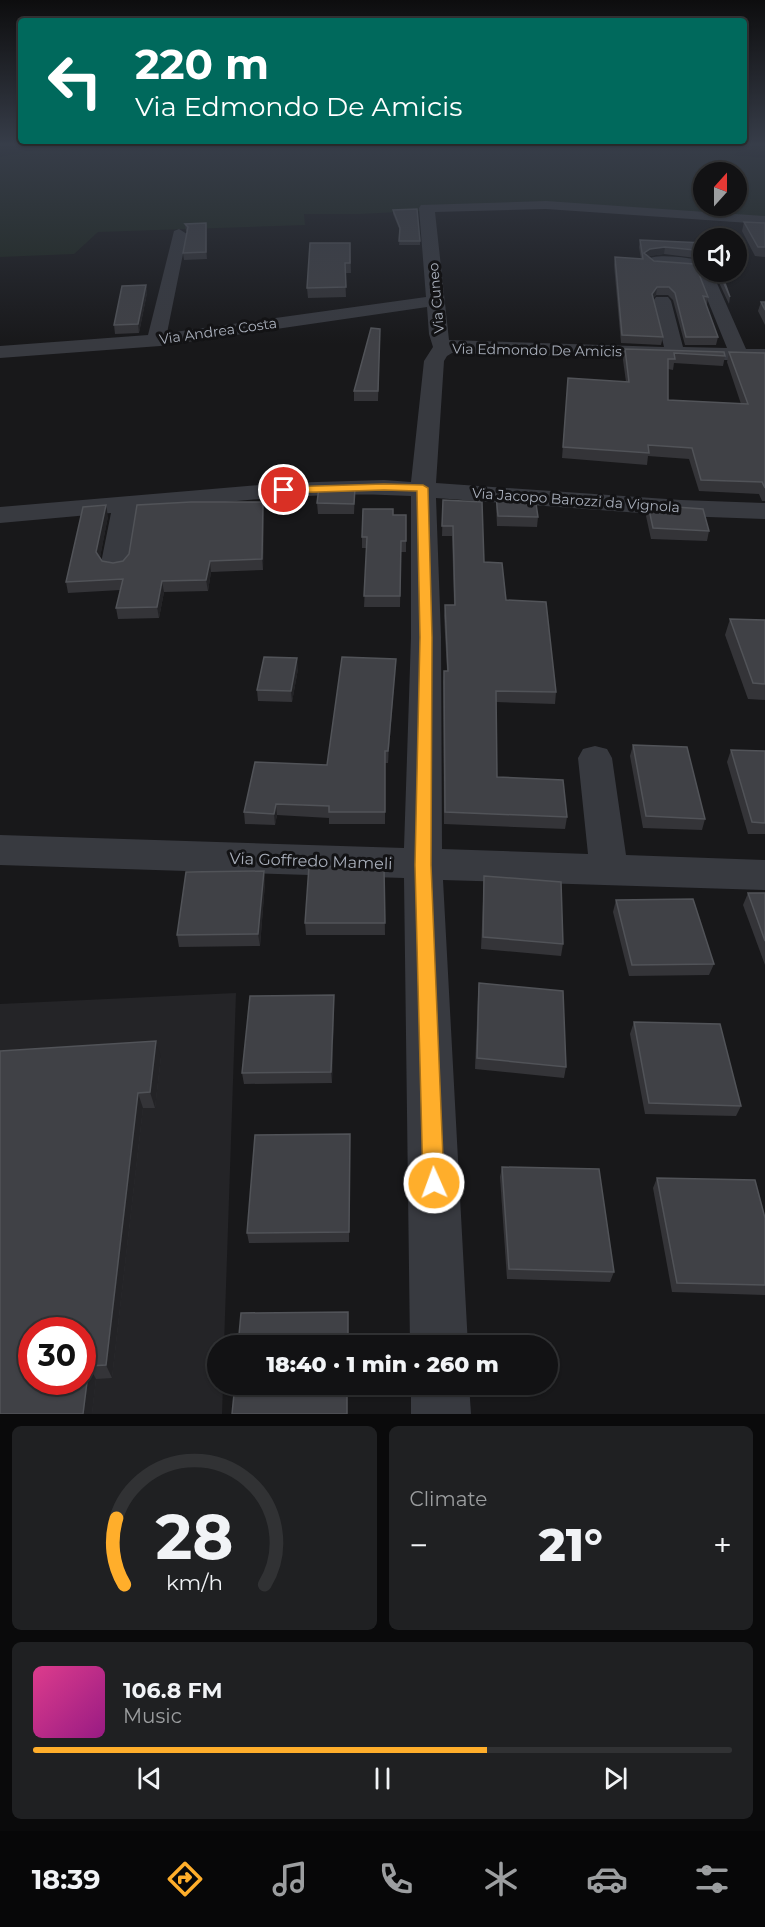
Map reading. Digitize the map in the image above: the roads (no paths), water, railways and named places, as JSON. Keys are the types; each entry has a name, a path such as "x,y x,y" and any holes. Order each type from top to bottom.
{"street":[{"name":"Via Cuneo","path":"428,212 438,334 440,343 449,347"},
{"name":"Via Cuneo","path":"648,212 765,220"},
{"path":"160,340 157,335 179,234"},
{"path":"652,261 693,263"},
{"path":"709,282 740,354"},
{"name":"Via Andrea Costa","path":"0,352 160,340 435,301"},
{"path":"662,301 675,352"},
{"name":"Via Edmondo De Amicis","path":"439,1335 423,865 426,637 423,488 434,361 439,352 449,347 765,355"},
{"path":"0,514 284,490 423,488"},
{"name":"Via Jacopo Barozzi da Vignola","path":"423,488 669,507 765,511"},
{"path":"115,563 125,503"},
{"path":"595,758 609,871"},
{"name":"Via Goffredo Mameli","path":"0,850 765,875"},
{"path":"440,1395 441,1414"}]}
